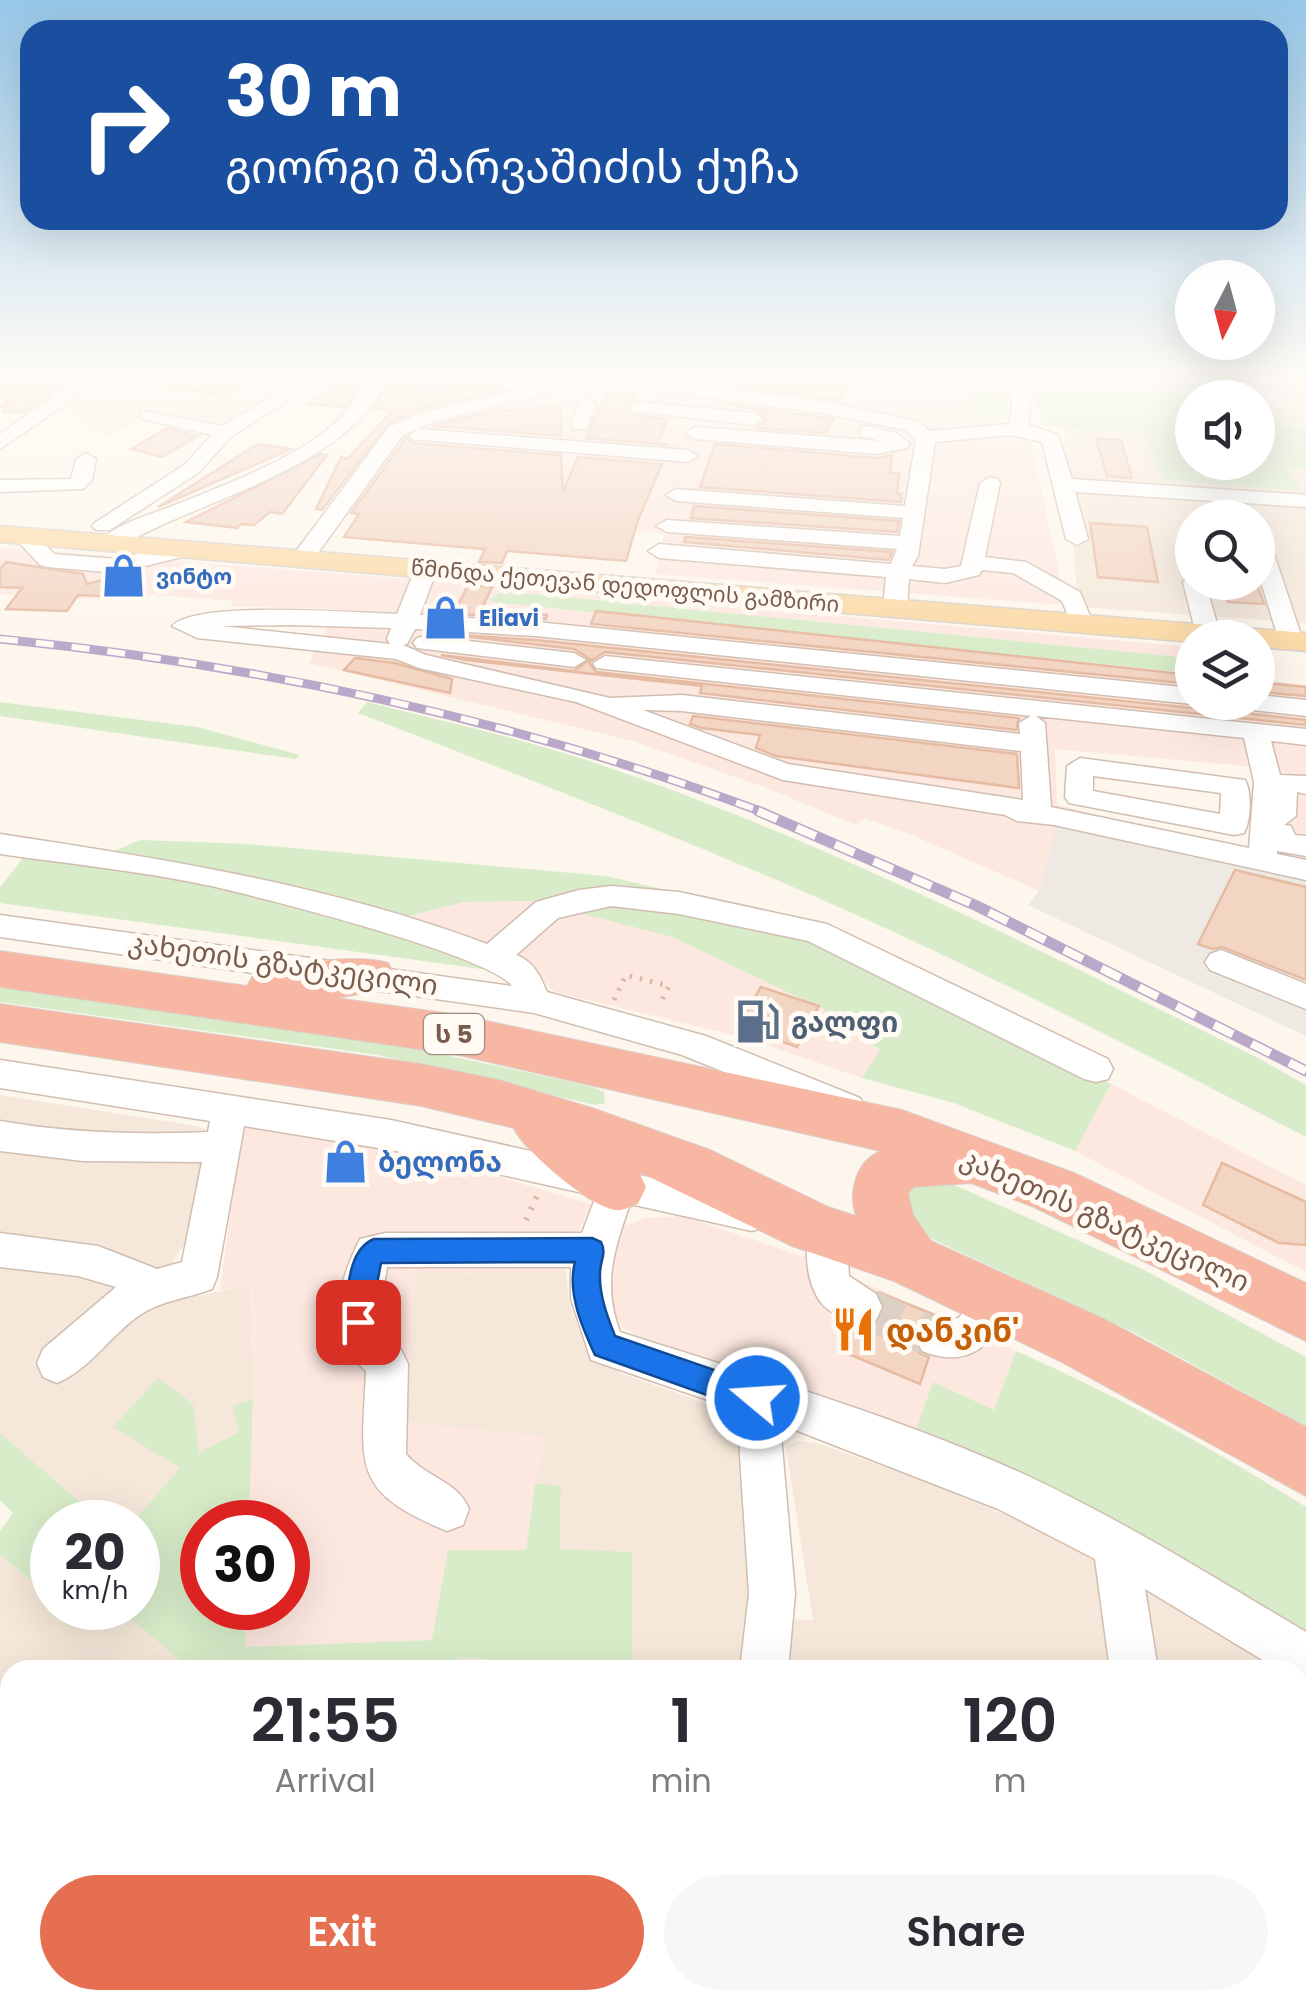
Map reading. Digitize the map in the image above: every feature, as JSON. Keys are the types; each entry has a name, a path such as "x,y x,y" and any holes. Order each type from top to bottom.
{"highway":[{"name":"კახეთის გზატკეცილი","path":"0,969 459,1035 902,1133 982,1161 1129,1224 1306,1312"},
{"path":"191,996 370,976"},
{"name":"ს 5","path":"0,1023 346,1072 498,1102 592,1130 690,1167 820,1230 910,1260 994,1299 1172,1386 1306,1463"},
{"path":"498,1102 618,1186"},
{"path":"910,1260 886,1230 880,1210 882,1186 893,1171 910,1164 982,1161"}],"main road":[{"name":"წმინდა ქეთევან დედოფლის გამზირი","path":"12,535 186,550 308,549 426,569 1175,631"}],"street":[{"path":"0,486 76,485 82,480 85,466"},
{"path":"97,542 197,466"},
{"path":"97,542 236,487 276,466"},
{"path":"308,549 315,532 369,466"},
{"path":"648,588 686,466"},
{"path":"750,466 838,486"},
{"path":"782,466 904,484"},
{"path":"782,466 904,484"},
{"path":"895,608 898,571 907,556 909,542 904,484 913,466"},
{"path":"1059,466 1077,539"},
{"path":"659,551 961,576 971,570 974,562 990,483"},
{"path":"1064,485 1189,500"},
{"path":"1275,504 1306,501"},
{"path":"667,526 909,542"},
{"path":"12,535 48,560 65,562 117,566 186,550"},
{"path":"765,597 770,560"},
{"path":"974,562 1027,570 1072,597 1081,624"},
{"path":"426,569 402,638 416,664 600,703 730,709 1034,744"},
{"path":"1275,582 1299,642"},
{"path":"574,660 402,638 201,618 184,626 197,631 402,638 536,629 743,661 946,700 1306,737"},
{"path":"730,709 743,661"},
{"path":"600,703 609,668 743,661 946,672 1175,694"},
{"path":"944,734 946,672"},
{"path":"1138,691 1142,720"},
{"path":"600,703 784,776 1038,812 1178,829 1234,826 1235,786 1080,766 1079,797 1178,829 1262,861 1306,870"},
{"path":"1275,704 1306,708"},
{"path":"1031,709 1038,812"},
{"path":"1255,732 1268,782 1288,830"},
{"path":"1262,861 1288,830 1284,782 1306,785"},
{"path":"0,844 210,876 321,903 494,956 516,967 526,979 534,1001"},
{"path":"494,956 546,910 579,900 611,896 679,903 816,932 1096,1069"},
{"name":"კახეთის გზატკეცილი","path":"0,926 370,976 534,1001 606,1017 718,1051 902,1133"},
{"path":"1221,962 1306,997"},
{"path":"0,1074 406,1138 820,1230 829,1284 839,1298 862,1306"},
{"path":"57,1363 133,1294 151,1286 198,1277 230,1109"},
{"path":"0,1136 54,1146 93,1148 222,1146"},
{"path":"618,1186 586,1272 591,1312 605,1346 920,1453 1065,1517 1306,1659"},
{"path":"0,1250 90,1261 137,1276 151,1286"},
{"path":"447,1509 399,1480 384,1459 387,1364 363,1340 358,1322 367,1262 374,1251 385,1250 592,1250"},
{"path":"936,1338 962,1340 981,1327 994,1299"},
{"path":"757,1398 772,1594 765,1660"},
{"path":"1116,1545 1133,1660"}],"path":[{"path":"606,1017 626,975 668,986 662,1000"},
{"path":"526,1220 538,1194"}],"shaded area":[{"path":"379,466 1036,466 1066,605 655,574 664,534 349,509"},
{"path":"1067,466 1158,466 1164,480 1301,491 1288,467 1306,468 1306,623 1078,607"},
{"path":"0,548 450,582 1175,646 1175,656 503,591 489,599 1175,671 1175,720 1275,720 1275,682 1306,685 1306,876 1040,891 907,833 864,818 856,825 764,787 633,741 309,663 336,609 232,606 234,601 131,593 125,601 0,594","holes":["1055,749 1256,767 1250,851 1057,805"]},
{"path":"1057,825 1306,876 1306,1036 1028,905 1040,890"},
{"path":"532,901 672,937 823,1009 881,1051 862,1078 746,1038 555,992 519,957 397,919 464,902"},
{"path":"1111,1084 1306,1185 1306,1272 1075,1151"},
{"path":"0,1095 209,1131 187,1242 174,1258 170,1276 178,1288 198,1296 250,1285 253,1399 232,1406 239,1432 181,1468 153,1500 78,1500 0,1433"},
{"path":"249,1124 413,1152 591,1204 571,1249 566,1272 415,1273 407,1423 547,1437 535,1483 526,1550 433,1640 245,1647 245,1630 310,1630 310,1500 250,1500 253,1399 250,1286 220,1290 241,1134"},
{"path":"682,1216 814,1260 1016,1351 994,1410 915,1433 632,1333 601,1317 619,1228 646,1218"},
{"path":"566,1272 569,1302 588,1356 623,1374 733,1413 758,1609 754,1660 632,1660 632,1553 560,1550 561,1487 535,1483 546,1437 407,1423 415,1273"},
{"path":"797,1441 817,1443 933,1484 1099,1556 1113,1660 783,1660 791,1619 813,1620 786,1448"},
{"path":"0,1555 30,1579 30,1630 144,1630 180,1660 0,1660"},
{"path":"1138,1585 1263,1660 1149,1660"}],"green space":[{"path":"1158,466 1175,466 1175,480 1275,480 1275,466 1306,466 1288,468 1302,491 1164,480"},
{"path":"503,591 1175,656 1175,671 494,602 489,599"},
{"path":"0,702 197,727 300,755 296,759 0,716"},
{"path":"367,702 580,758 754,822 924,896 1306,1085 1306,1137 1023,993 850,912 667,834 358,713"},
{"path":"140,840 249,844 606,876 722,903 822,941 1111,1084 1075,1151 954,1103 862,1078 880,1050 823,1009 672,937 532,901 464,902 397,919 503,972 0,903 0,887 30,849 95,859"},
{"path":"0,987 376,1040 591,1086 604,1092 605,1103 595,1105 378,1055 0,1002"},
{"path":"950,1183 1142,1269 1306,1357 1306,1426 1137,1334 919,1233 900,1199 908,1186"},
{"path":"1016,1351 1164,1424 1306,1507 1306,1646 915,1433 933,1382 994,1410"},
{"path":"158,1378 193,1404 199,1453 239,1432 232,1406 253,1399 250,1500 180,1500 180,1630 245,1630 245,1647 432,1640 448,1550 526,1550 535,1483 561,1486 560,1549 632,1552 632,1660 457,1657 180,1660 144,1630 160,1630 160,1500 152,1500 180,1468 113,1427"},
{"path":"0,1433 78,1500 30,1500 30,1579 0,1555 0,1531 13,1513 0,1500"}],"building":[{"path":"223,466 252,466 158,507"},
{"path":"298,466 319,466 282,514 270,512 254,525 241,524 237,528 186,522"},
{"path":"337,466 356,466 322,510 316,509"},
{"path":"386,466 562,466 563,492 574,466 661,466 626,561 507,551 502,563 479,562 485,549 344,537 359,514 351,513"},
{"path":"707,466 891,466 890,473 899,474 897,494 901,494 901,502 700,487"},
{"path":"1104,466 1128,466 1132,478 1107,476"},
{"path":"694,506 899,521 897,532 691,518"},
{"path":"1090,523 1147,527 1158,582 1098,577"},
{"path":"685,537 892,552 889,560 684,542"},
{"path":"6,562 83,574 87,584 143,570 122,597 78,595 67,611 6,609 22,588 0,587 0,569"},
{"path":"468,585 492,587 481,610 547,615 546,619 425,612 427,608 456,609"},
{"path":"1263,600 1264,604 1228,602"},
{"path":"596,611 1175,673 1175,682 591,624"},
{"path":"445,634 1175,706 1175,711 605,652 589,662 596,672 1019,718 1016,730 700,693 702,686 466,660 441,655 574,671 590,659 574,649"},
{"path":"355,658 395,663 452,679 450,693 344,670"},
{"path":"1275,684 1306,687 1306,696 1275,693"},
{"path":"693,716 1017,754 1019,788 776,756 756,748 760,735 701,728 690,724"},
{"path":"1275,716 1306,720 1306,725 1258,720 1275,720"},
{"path":"1235,870 1306,887 1306,980 1222,947 1212,949 1198,944"},
{"path":"761,987 819,1006 797,1047 738,1026"},
{"path":"1222,1163 1306,1202 1306,1245 1279,1243 1203,1205"},
{"path":"880,1293 935,1315 921,1322 913,1336 919,1353 929,1357 920,1384 844,1352 854,1326 863,1329 879,1322 885,1309"}],"tunnel":[{"path":"862,1307 936,1338"}],"railway":[{"path":"0,639 195,664 388,701 578,750 765,813"},
{"path":"758,811 977,906 1306,1071"}],"place":[{"name":"ვინტო","path":"123,576"},
{"name":"Eliavi","path":"446,618"},
{"name":"გალფი","path":"758,1022"},
{"name":"ბელონა","path":"345,1162"},
{"name":"დანკინ'","path":"853,1330"}],"route":[{"path":"358,1322 367,1262 374,1251 592,1250 586,1272 591,1312 605,1346 757,1398"}]}
